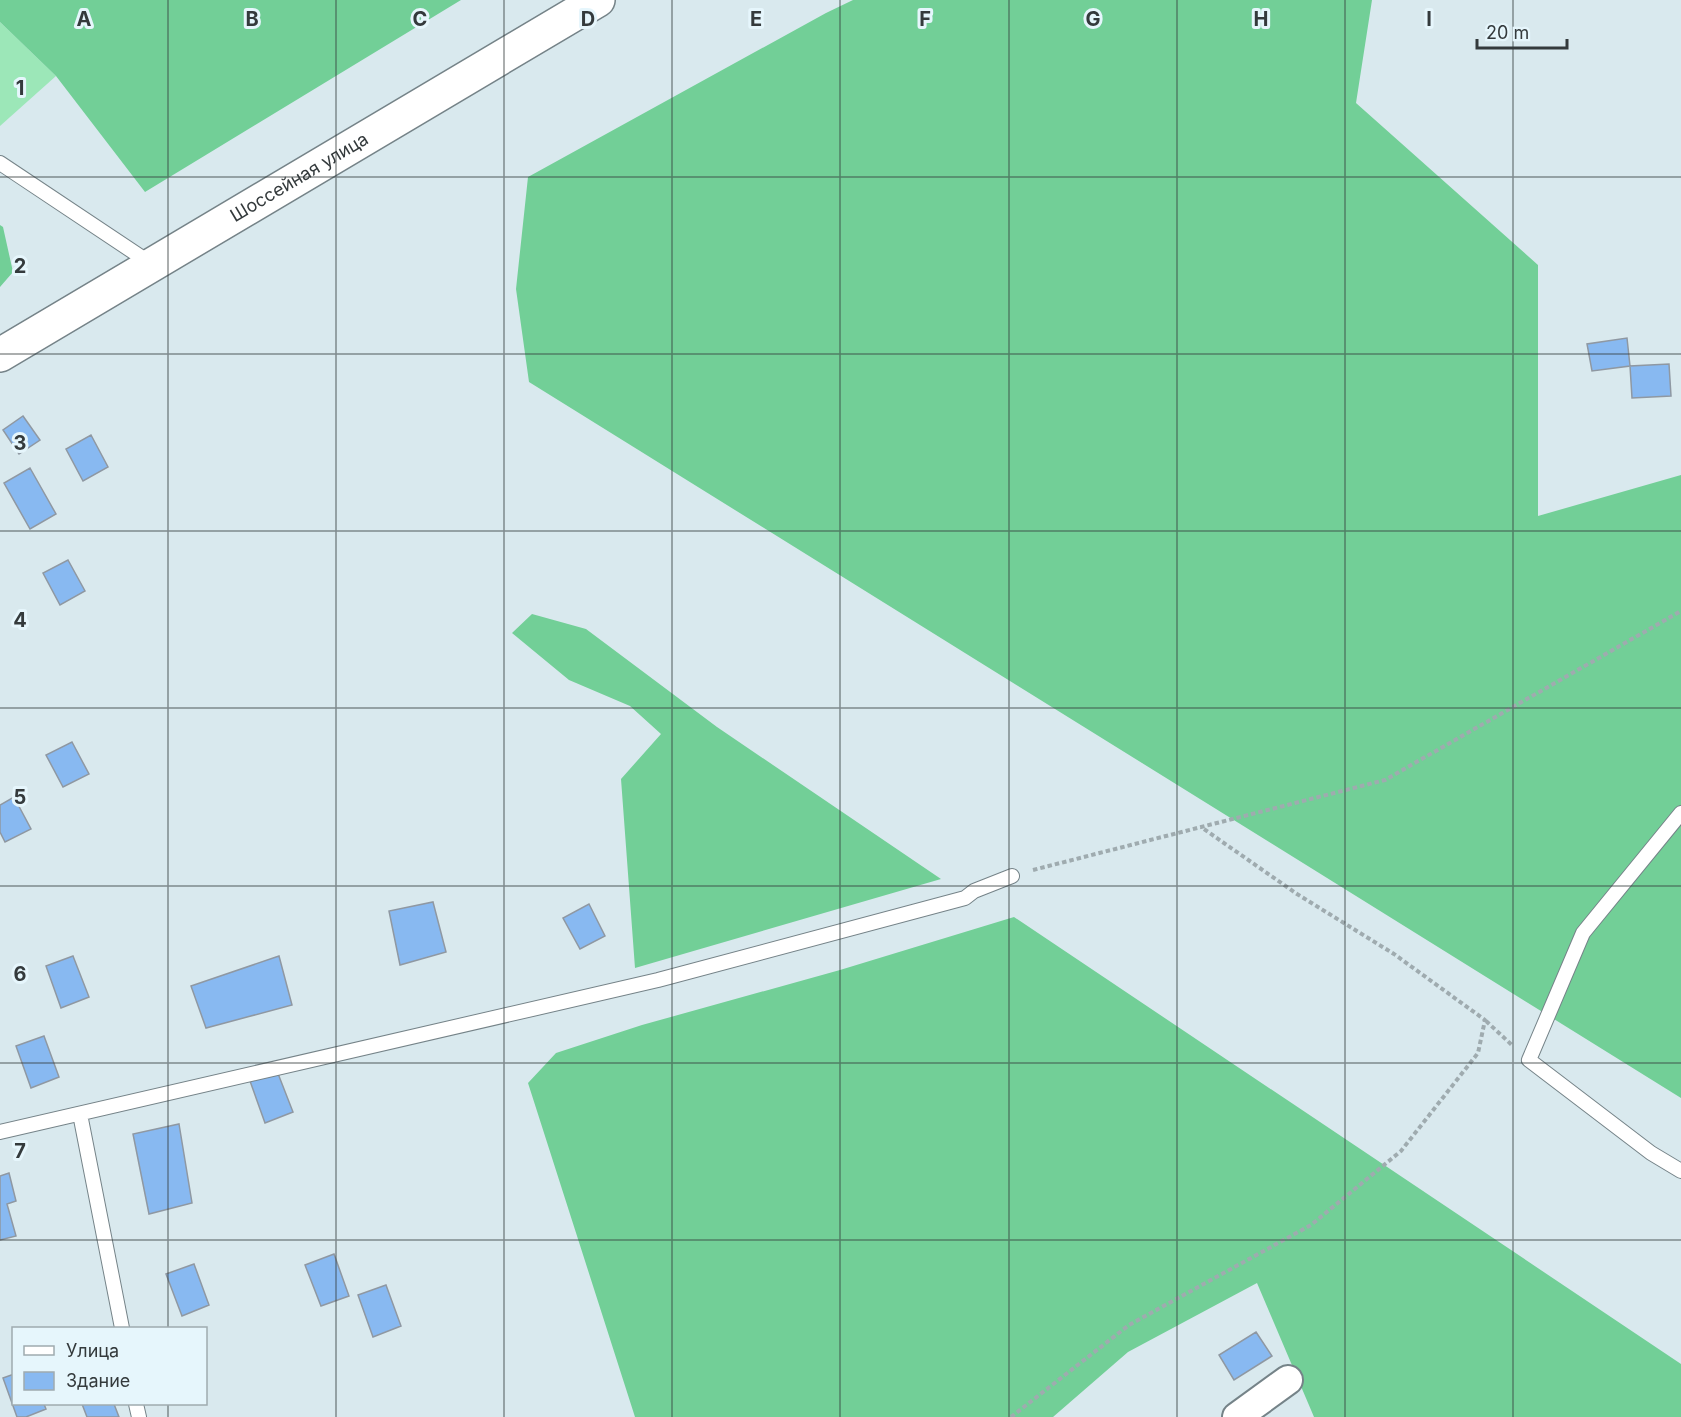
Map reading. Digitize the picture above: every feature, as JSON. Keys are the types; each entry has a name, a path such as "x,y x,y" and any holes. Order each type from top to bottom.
{"street":[{"name":"Шоссейная улица","path":"0,355 598,0"},
{"path":"1237,1417 1288,1380"}],"lane":[{"path":"0,163 152,265"},
{"path":"1681,813 1583,933 1529,1060 1651,1153 1681,1171"},
{"path":"0,1132 658,980 965,898 974,891 1012,876"},
{"path":"80,1114 122,1327"}],"path":[{"path":"1012,876 1385,780 1681,611"},
{"path":"1201,827 1297,894 1394,954 1485,1020 1529,1060"},
{"path":"1011,1417 1129,1325 1311,1225 1401,1151 1478,1053 1485,1020"}],"green space":[{"path":"0,0 461,0 145,192 56,76 0,22"},
{"path":"853,0 1372,0 1356,103 1538,265 1538,516 1681,475 1681,1098 529,382 516,289 528,177"},
{"path":"0,22 56,76 0,126"},
{"path":"0,225 3,227 13,272 0,287"},
{"path":"532,614 586,629 717,727 941,879 635,968 621,779 661,734 630,706 569,680 512,633"},
{"path":"1014,917 1681,1364 1681,1417 1314,1417 1257,1283 1128,1352 1053,1417 635,1417 528,1083 556,1053 642,1025 840,970"}],"building":[{"path":"1627,338 1630,366 1592,371 1587,344"},
{"path":"1669,364 1671,396 1632,398 1630,366"},
{"path":"23,416 40,440 19,454 3,430"},
{"path":"91,435 108,467 83,481 66,449"},
{"path":"30,468 56,514 30,529 4,483"},
{"path":"68,560 85,591 60,605 43,573"},
{"path":"72,742 89,774 63,787 46,755"},
{"path":"14,797 31,829 5,842 0,832 0,805"},
{"path":"433,902 446,952 400,965 389,911"},
{"path":"589,904 605,936 580,949 563,918"},
{"path":"73,956 89,997 61,1008 46,966"},
{"path":"279,956 292,1005 206,1028 191,986"},
{"path":"44,1036 59,1077 31,1088 16,1046"},
{"path":"277,1071 293,1112 265,1123 250,1081"},
{"path":"179,1124 192,1203 149,1214 133,1134"},
{"path":"9,1173 16,1201 7,1204 16,1236 0,1240 0,1176"},
{"path":"334,1254 349,1296 321,1306 305,1265"},
{"path":"194,1264 209,1305 182,1316 166,1274"},
{"path":"386,1285 401,1326 373,1337 358,1295"},
{"path":"1256,1332 1272,1356 1234,1380 1219,1355"},
{"path":"12,1375 12,1403 3,1378"},
{"path":"13,1405 44,1405 46,1409 26,1417 17,1417"},
{"path":"82,1405 114,1405 119,1417 87,1417"}]}
